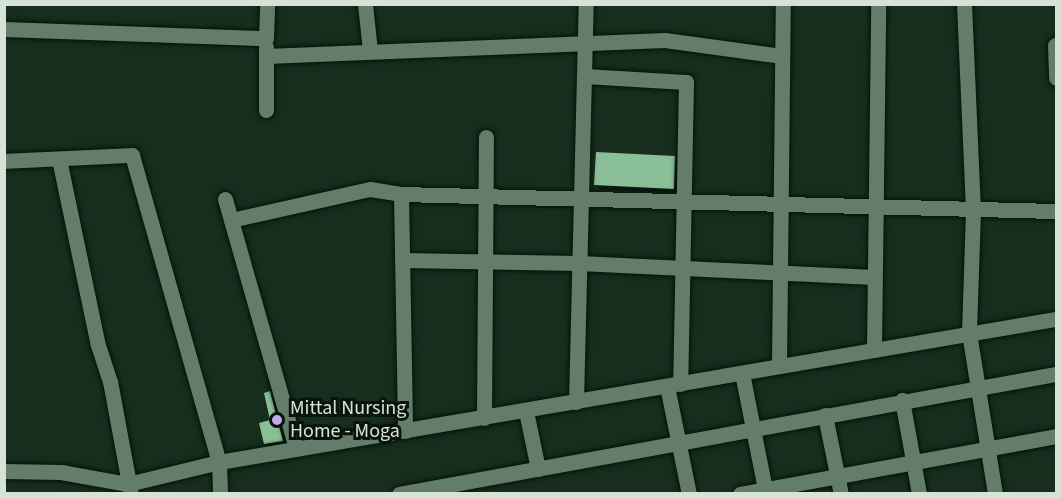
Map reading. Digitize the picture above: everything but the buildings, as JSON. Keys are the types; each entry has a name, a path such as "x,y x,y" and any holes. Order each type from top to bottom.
{"street":[{"path":"266,110 267,4"},
{"path":"366,4 370,51"},
{"path":"576,402 586,4"},
{"path":"779,366 783,4"},
{"path":"874,350 878,4"},
{"path":"964,4 973,211 969,333 995,494"},
{"path":"4,29 266,38"},
{"path":"266,56 585,40 665,40 782,56"},
{"path":"1055,45 1056,78"},
{"path":"584,76 687,82 682,268 674,385 676,444 689,494"},
{"path":"484,418 486,137"},
{"path":"4,161 129,154 135,160 219,462 220,494"},
{"path":"59,159 99,345 110,381 129,489"},
{"path":"231,220 370,189 401,194 581,196 973,211 1056,211"},
{"path":"401,194 405,431"},
{"path":"225,199 296,449"},
{"path":"402,260 579,262 874,277"},
{"path":"4,471 61,472 129,489 219,462 1056,319"},
{"path":"742,373 765,491"},
{"path":"399,494 466,488 538,469 978,386 1056,374"},
{"path":"902,400 919,494"},
{"path":"526,411 538,469"},
{"path":"825,415 841,494"},
{"path":"740,494 1056,436"}],"place":[{"name":"Mittal Nursing Home - Moga","path":"277,420"}]}
